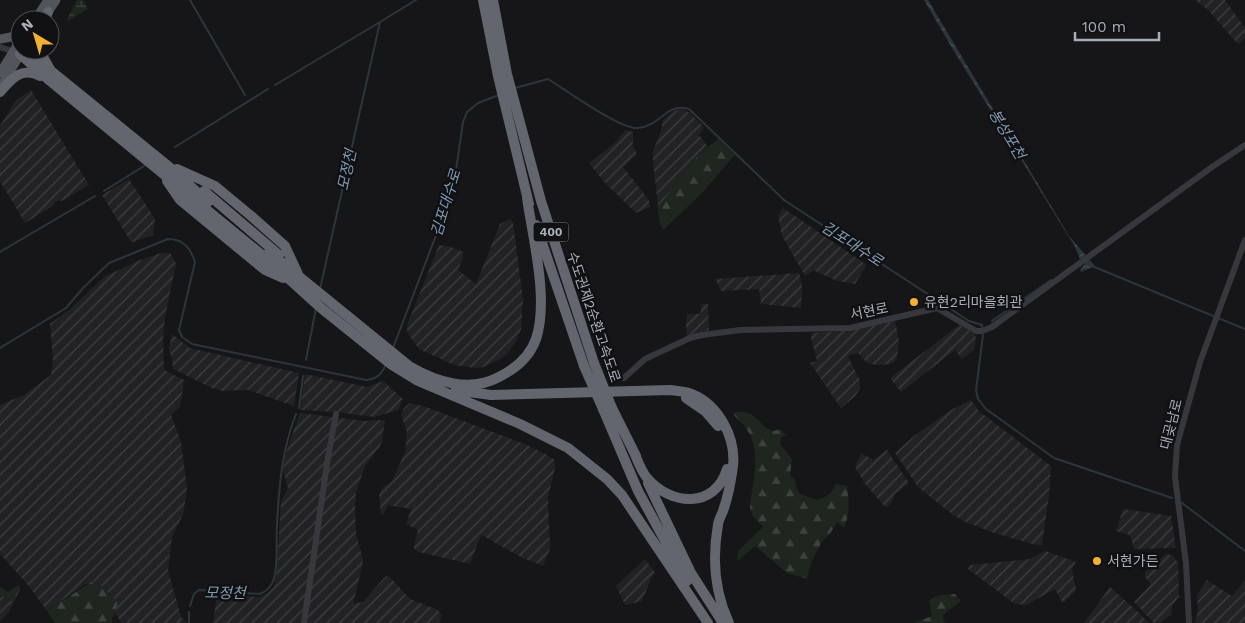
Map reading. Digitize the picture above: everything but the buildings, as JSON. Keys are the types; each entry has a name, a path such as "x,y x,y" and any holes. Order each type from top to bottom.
{"highway":[{"name":"수도권제2순환고속도로","path":"483,0 509,100 589,365"},
{"name":"수도권제2순환고속도로","path":"493,0 502,75"},
{"path":"30,60 164,169 201,196 298,279 327,301 394,361 405,374 546,436 568,448 608,479 634,510 709,623"},
{"path":"44,60 51,76"},
{"path":"0,91 18,74 28,71 51,76"},
{"name":"수도권제2순환고속도로","path":"509,100 527,198 589,365 608,408 638,491 709,623"},
{"path":"164,169 215,186 250,215 285,246 304,292 327,313 371,342"},
{"path":"164,169 180,200 265,270 298,279"},
{"path":"448,384 471,385 494,380 518,364 536,340 541,314 541,297 527,198"},
{"path":"394,361 460,390 491,395 670,390 693,394 704,401 719,417 730,439 733,452 731,476 718,525 715,565 718,591 729,623"},
{"path":"439,390 496,400 581,398 660,392 673,394 686,398 712,418 724,440 727,449 728,466 719,487 711,493 701,498 679,499 662,492 645,477 633,450"},
{"name":"수도권제2순환고속도로","path":"608,408 633,450 691,573 723,623"}],"main road":[{"path":"0,73 12,60"},
{"path":"0,91 15,60"}],"street":[{"name":"서현로","path":"624,378 645,359 690,338 714,333 771,329 850,328 937,308 970,328 982,331 994,325 1245,145"},
{"name":"대곶남로","path":"1189,623 1186,563 1176,490 1175,459 1180,432 1200,362 1245,240"},
{"path":"304,623 336,414"}],"shaded area":[{"path":"1195,0 1225,0 1245,28 1245,38 1238,44 1208,10"},
{"path":"31,90 89,185 62,201 59,200 53,206 25,223 0,181 0,126 16,100"},
{"path":"683,109 690,113 704,127 699,135 708,147 694,160 658,206 653,151 663,120 673,111"},
{"path":"625,130 633,132 633,146 637,154 623,167 649,200 650,207 636,213 604,182 589,163 617,141"},
{"path":"129,179 155,219 153,235 133,242 131,242 102,195"},
{"path":"783,208 867,265 855,284 837,281 815,271 805,276 782,236 778,216"},
{"path":"510,219 513,223 523,299 521,330 515,343 506,355 499,360 483,367 475,368 454,365 419,349 410,337 407,325 439,245 463,252 458,270 476,284 500,224"},
{"path":"161,253 171,254 176,264 165,317 163,341 164,370 184,380 180,406 171,415 181,442 187,489 183,515 172,536 168,570 181,617 187,623 122,623 114,612 117,602 99,584 85,584 47,611 28,585 0,554 0,405 24,395 51,375 53,361 50,324 69,310 104,277 140,260"},
{"path":"799,273 802,285 801,308 761,304 759,289 721,291 715,279"},
{"path":"702,304 708,304 709,330 687,336 687,314 700,314"},
{"path":"895,321 899,341 897,358 894,362 877,365 867,363 858,353 848,356 860,381 860,389 841,408 810,363 817,361 811,338 812,333 845,331"},
{"path":"959,325 975,334 974,350 962,359 955,350 901,392 890,378"},
{"path":"172,334 190,348 299,373 294,406 248,390 222,391 212,388 173,369 169,349"},
{"path":"305,374 367,387 383,381 403,399 398,410 374,417 300,410"},
{"path":"971,400 979,411 1051,466 1042,545 994,533 963,521 918,487 895,453 914,436 949,411"},
{"path":"410,403 426,407 527,445 555,460 548,497 550,549 543,566 523,558 481,535 470,564 419,552 414,549 418,530 406,524 411,509 388,505 383,515 381,515 379,495 383,487 392,481 405,452 407,432 401,415 404,408"},
{"path":"300,413 365,421 385,420 382,442 365,466 356,492 356,534 363,559 353,604 363,602 387,576 410,599 438,610 442,615 439,623 213,623 217,594 260,597 274,586 277,569 281,501 288,488 283,471 284,462"},
{"path":"887,450 909,483 895,494 892,502 886,508 865,484 855,467 861,453 873,460"},
{"path":"1123,509 1171,516 1176,548 1134,549 1130,535 1116,531"},
{"path":"1045,551 1076,562 1072,569 1076,590 1065,602 1062,602 1055,589 1026,605 1015,604 968,569 970,565 1030,559"},
{"path":"1168,554 1173,556 1178,563 1179,597 1172,606 1172,614 1160,623 1154,623 1134,602 1151,584 1145,577 1145,572"},
{"path":"645,559 655,573 642,601 625,605 616,586"},
{"path":"1207,580 1232,596 1245,581 1245,623 1195,623 1198,610 1197,595"},
{"path":"1110,587 1137,611 1149,623 1084,623"},
{"path":"0,595 14,602 9,612 0,621"}],"green space":[{"path":"77,0 83,0 88,9 68,21 67,19"},
{"path":"718,139 735,155 701,194 663,230 659,220 658,206 694,160"},
{"path":"735,412 750,414 769,429 774,431 780,429 786,435 781,438 780,444 792,459 790,476 793,477 800,494 817,500 829,495 835,484 847,486 849,502 844,528 837,522 821,543 811,563 807,579 787,573 755,546 739,560 737,559 739,550 763,527 750,510 755,471 753,442 746,428 734,415"},
{"path":"93,581 99,584 117,602 112,623 55,623 47,611"},
{"path":"18,585 20,589 14,602 0,595 0,587 8,592"},
{"path":"955,594 961,601 944,614 945,623 914,623 932,616 929,601 941,595"}],"water":[{"name":"봉성포천","path":"924,0 928,0 1069,236 1095,266 1081,272 1080,270 1085,264 1080,259 1075,247"}],"waterway":[{"path":"190,0 245,95"},
{"name":"모정천","path":"320,289 380,22 416,0"},
{"path":"275,85 380,22"},
{"name":"김포대수로","path":"515,88 548,79 619,123 638,128 652,123 669,111 681,108 689,109 784,200 969,321 982,325 982,327"},
{"path":"175,147 268,89"},
{"name":"김포대수로","path":"393,348 443,217 455,177 463,122 467,112 478,103 499,95"},
{"path":"104,191 144,166"},
{"path":"0,252 95,196"},
{"name":"김포대수로","path":"0,348 66,308 109,263 168,239 173,239 185,245 191,252 195,262 179,330 182,337 192,344 366,380 379,375 386,364"},
{"path":"1092,266 1245,329"},
{"name":"김포대수로","path":"992,321 1051,280"},
{"name":"모정천","path":"306,360 316,308"},
{"path":"983,335 976,390 978,399 986,409 1054,458 1172,498"},
{"name":"모정천","path":"299,408 303,376"},
{"name":"모정천","path":"190,606 194,594 199,590 260,594 272,583 276,561 280,482 287,441 296,414"},
{"path":"1182,503 1245,551"},
{"name":"모정천","path":"189,612 189,623"}],"place":[{"name":"유현2리마을회관","path":"914,302"},
{"name":"서현가든","path":"1097,561"}]}
